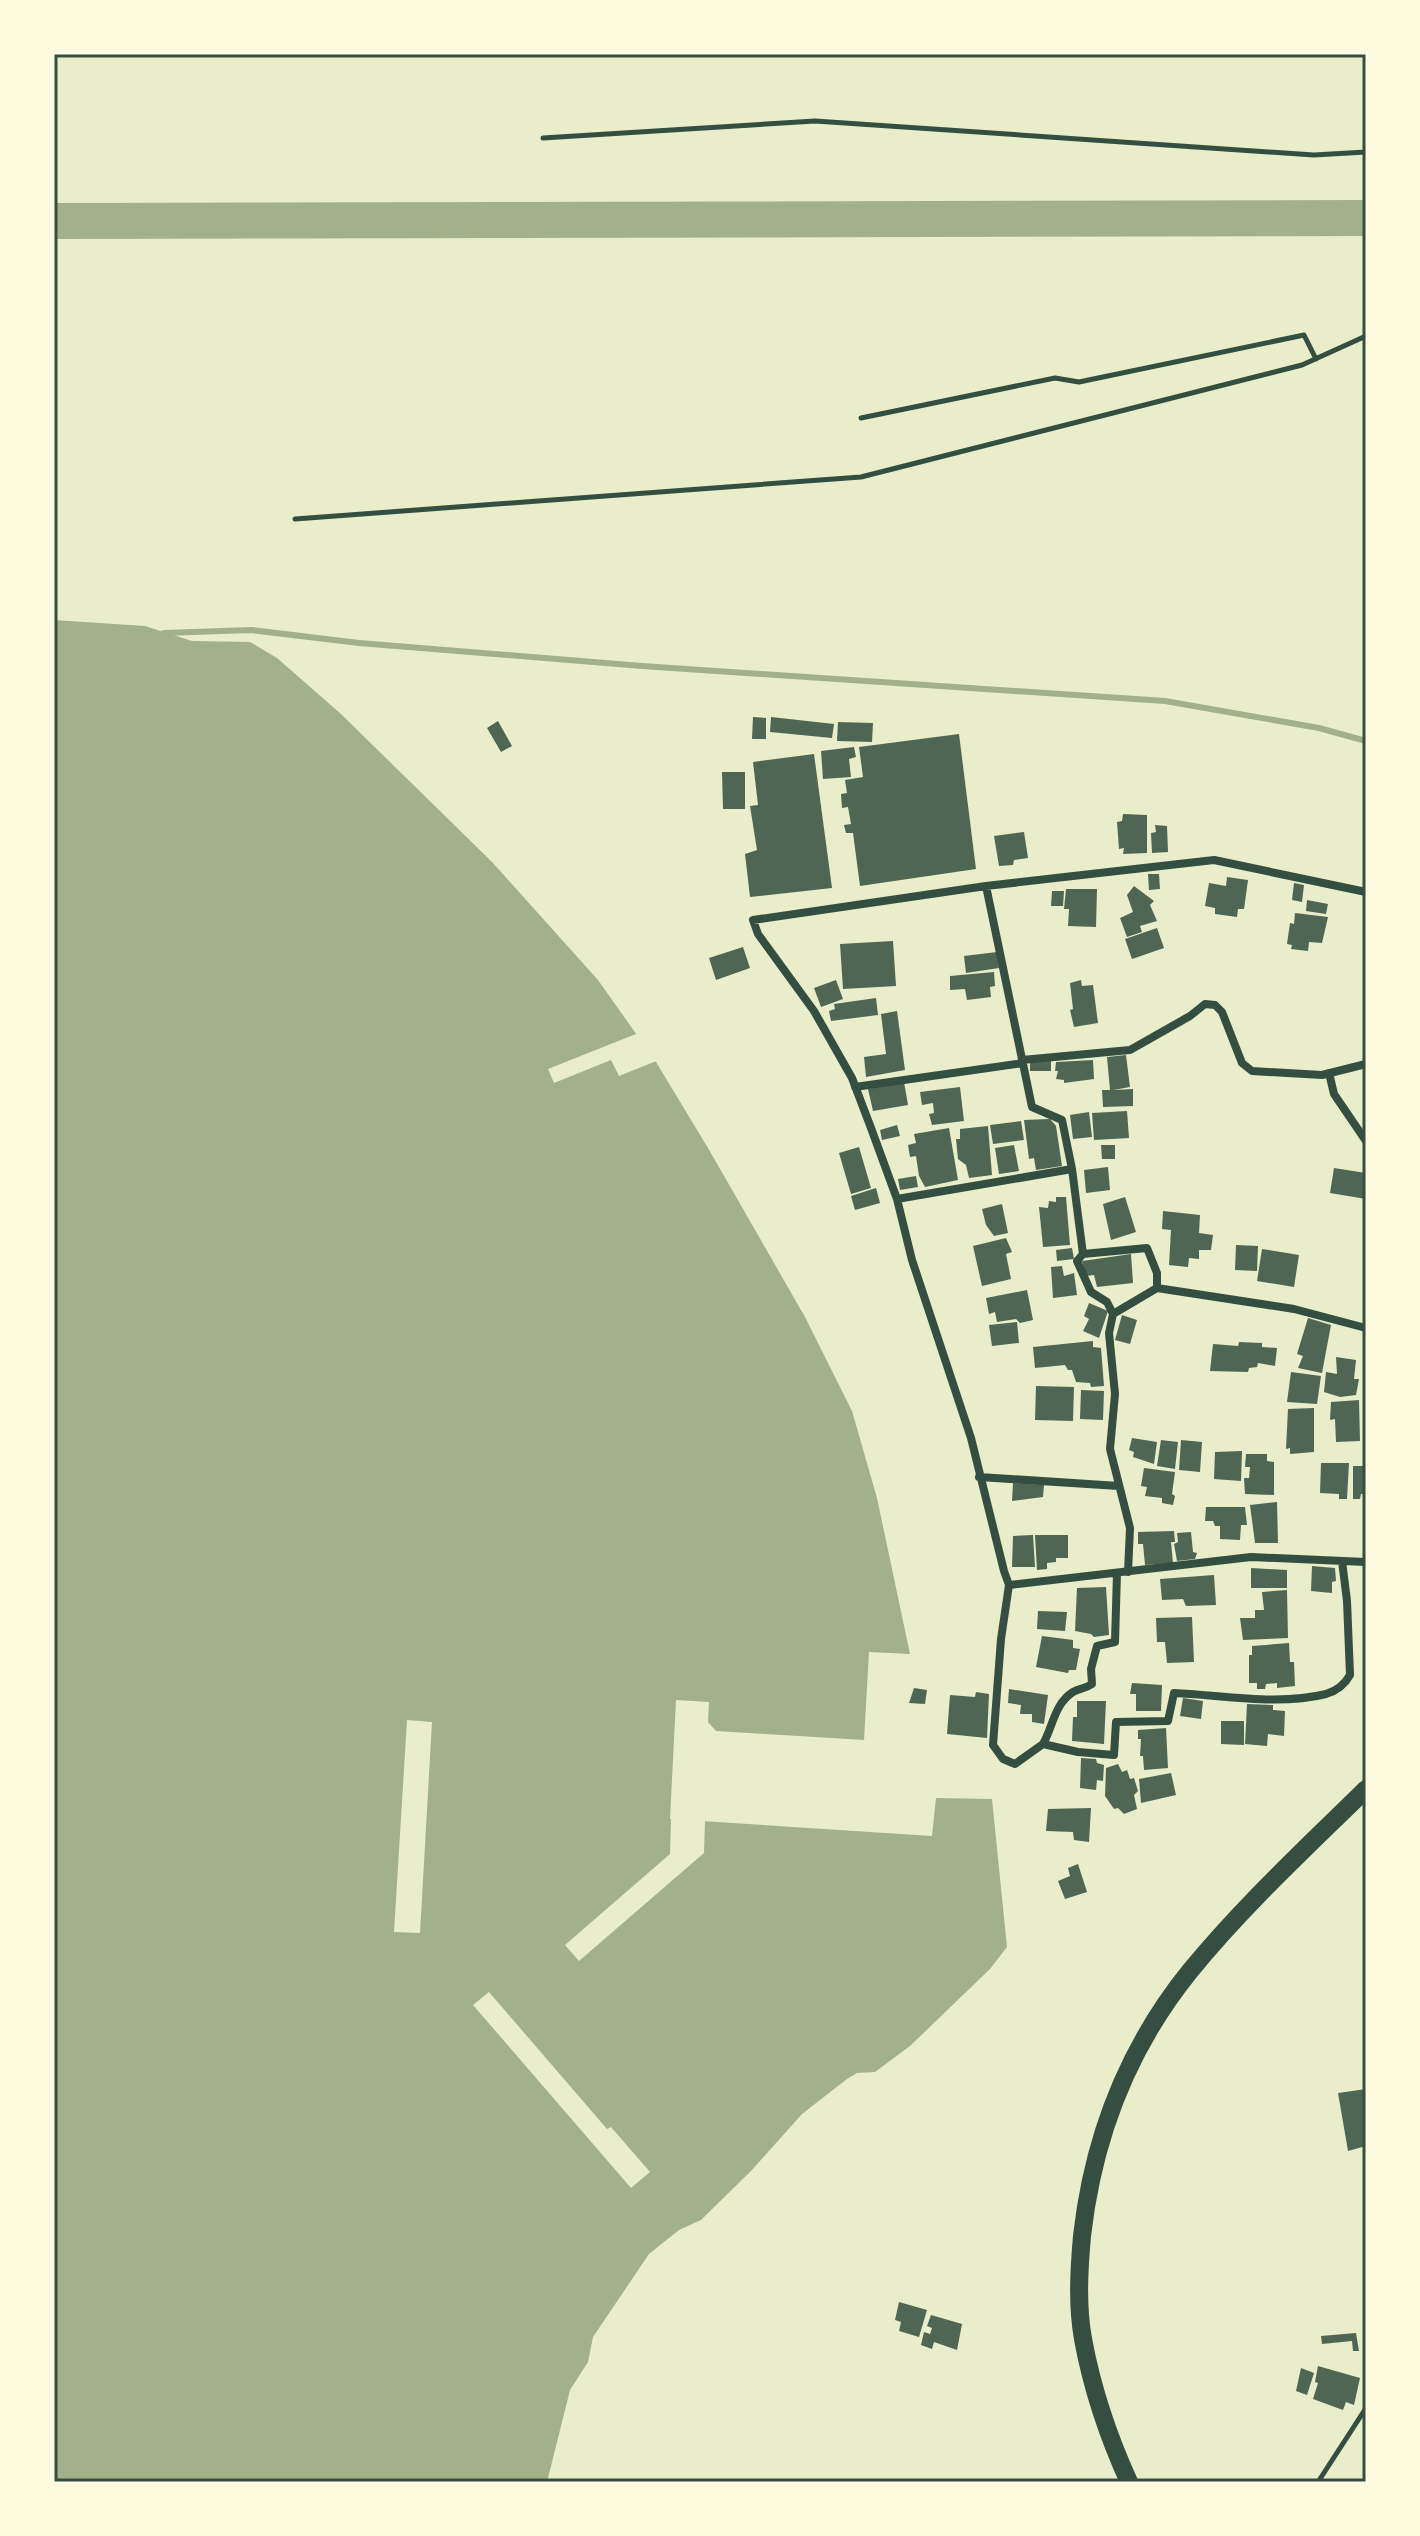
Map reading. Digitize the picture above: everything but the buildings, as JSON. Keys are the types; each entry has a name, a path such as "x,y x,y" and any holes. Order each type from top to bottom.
{"highway":[{"path":"1129,2482 1114,2450 1097,2397 1083,2336 1078,2271 1088,2186 1102,2134 1123,2077 1160,2013 1189,1973 1239,1915 1366,1789"}],"street":[{"path":"1117,1573 1115,1642 1097,1646 1091,1669 1092,1684 1074,1691 1065,1699 1057,1709 1043,1744 1015,1764 1003,1759 993,1745 1001,1639 1009,1585 957,1391 912,1260 897,1199 855,1087 814,1011 758,934 753,920 986,886 1214,860 1366,892"},
{"path":"986,886 1032,1107 1062,1120 1083,1254"},
{"path":"855,1087 1023,1061 1130,1050 1205,1004 1215,1005 1222,1012 1242,1063 1252,1071 1329,1073 1366,1064"},
{"path":"1329,1073 1334,1094 1366,1141"},
{"path":"897,1199 1072,1169"},
{"path":"1128,1572 1130,1528 1110,1449 1115,1394 1109,1333 1113,1314 1107,1302 1091,1292 1077,1261 1083,1254 1147,1248 1157,1273 1157,1288"},
{"path":"1113,1314 1157,1288 1294,1309 1366,1328"},
{"path":"979,1477 1119,1486"},
{"path":"1009,1585 1251,1557 1366,1562"},
{"path":"1043,1744 1078,1752 1114,1755 1116,1722 1168,1721 1174,1693 1281,1699 1328,1694 1345,1684 1350,1675 1342,1561"}],"lane":[{"path":"543,138 815,121 1314,155 1366,152"},
{"path":"861,418 1055,378 1079,382 1304,335 1316,359"},
{"path":"295,519 861,477 1302,365 1366,336"},
{"path":"1318,2482 1366,2408"}],"shaded area":[{"path":"54,620 145,626 192,641 250,642 277,658 341,714 492,862 598,980 656,1062 805,1317 852,1411 877,1498 910,1654 869,1652 864,1740 716,1731 708,1722 709,1702 676,1700 670,1819 932,1836 936,1798 992,1799 1007,1947 990,1969 910,2046 875,2072 857,2073 847,2079 802,2114 701,2220 679,2230 649,2254 593,2337 588,2362 570,2390 547,2482 54,2482"}],"pier":[{"path":"641,1032 659,1060 619,1076 611,1060 554,1083 548,1069"},
{"path":"407,1720 432,1722 420,1933 394,1932"},
{"path":"671,1818 705,1819 704,1853 579,1961 565,1945 670,1854"},
{"path":"489,1992 607,2129 611,2127 650,2172 631,2188 473,2005"}],"waterway":[{"path":"54,221 1366,218"},
{"path":"164,633 251,630 359,643 642,666 1165,701 1319,728 1366,741"}]}
